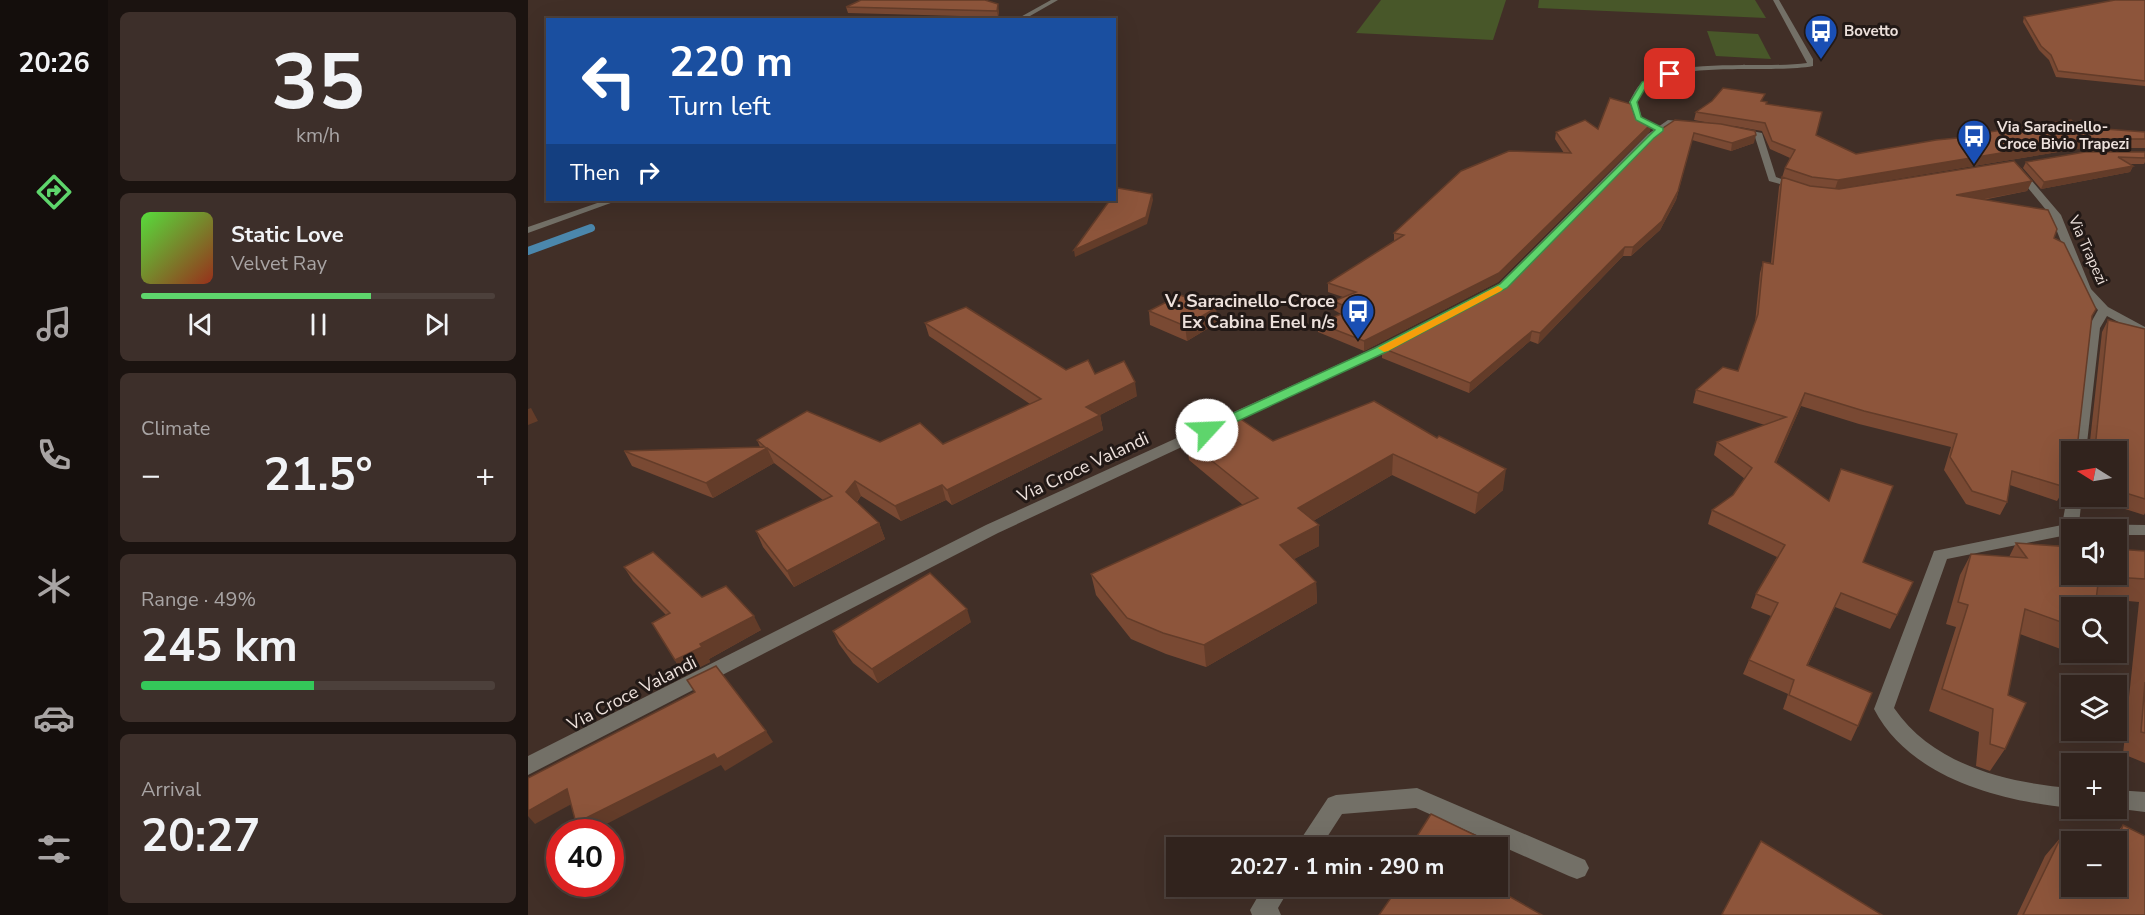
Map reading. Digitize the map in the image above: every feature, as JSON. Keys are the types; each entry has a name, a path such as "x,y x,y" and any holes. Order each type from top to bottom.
{"street":[{"path":"1022,18 1055,0"},
{"path":"1661,130 1638,119 1633,102 1644,84 1670,74 1698,70 1812,65 1776,0"},
{"path":"1483,297 1503,286 1651,136 1671,122 1700,125"},
{"path":"1720,127 1760,135 1772,179 1808,191"},
{"name":"Via Trapezi","path":"2014,166 2056,215 2086,290 2104,310 2145,332"},
{"path":"528,230 611,201"},
{"path":"2080,441 2094,328 2104,310"},
{"name":"Via Croce Valandi","path":"528,766 992,529 1410,334"},
{"path":"2127,530 2145,530"},
{"path":"2061,531 1940,555 1884,709 1905,737 1947,768 2045,797 2061,798"},
{"path":"1314,837 1336,805 1417,798 1506,837"},
{"path":"2127,801 2145,802"},
{"path":"1508,838 1577,868"},
{"path":"1269,915 1262,910 1271,897"}],"green space":[{"path":"1381,0 1506,0 1493,40 1356,33"},
{"path":"1539,0 1755,0 1766,18 1538,8"},
{"path":"1707,31 1758,34 1771,59 1716,56"}],"building":[{"path":"861,0 985,0 998,4 997,11 846,7"},
{"path":"2115,0 2145,0 2145,81 2058,71 2051,55 2041,46 2024,17"},
{"path":"1723,88 1765,94 1761,101 1767,102 1766,104 1822,112 1816,135 1856,154 1936,140 1988,135 1982,133 2071,120 2078,127 2145,132 2145,139 2086,139 1838,180 1812,177 1785,168 1795,150 1772,141 1765,123 1696,112 1712,101"},
{"path":"1610,98 1631,104 1635,116 1652,123 1499,273 1364,341 1318,323 1352,310 1334,301 1356,292 1328,283 1404,235 1394,233 1461,171 1509,151 1571,153 1556,132 1585,120 1598,129"},
{"path":"1675,120 1721,124 1755,131 1756,135 1732,143 1694,133 1678,191 1662,221 1633,247 1625,247 1540,333 1532,331 1470,383 1382,348 1510,280 1657,132"},
{"path":"2085,152 2145,152 2145,158 2118,157 2133,166 2044,182 2026,162"},
{"path":"2014,161 2032,181 1956,195 2048,210 2057,229 2054,238 2064,243 2096,309 2092,316 2078,440 2094,441 2061,441 2061,486 2012,471 2007,502 1972,491 1950,457 1957,434 1864,411 1805,393 1775,462 1829,501 1841,469 1893,486 1863,562 1913,582 1897,615 1841,593 1807,665 1872,693 1858,726 1789,695 1794,680 1749,660 1778,603 1756,594 1785,545 1712,510 1733,495 1752,468 1717,442 1786,417 1696,390 1723,367 1738,371 1758,314 1763,262 1773,264 1782,177 1810,186 1839,189"},
{"path":"1118,188 1152,194 1146,217 1074,250 1109,201 1116,201"},
{"path":"1180,295 1216,308 1185,326 1149,311"},
{"path":"966,307 1066,370 1088,360 1095,374 1124,361 1135,382 1086,407 1100,415 947,490 942,485 895,506 855,481 846,492 879,523 787,571 756,531 832,496 767,448 706,483 624,451 765,447 757,440 807,411 880,442 920,423 943,444 1041,399 925,323"},
{"path":"2108,320 2145,329 2145,499 2127,493 2127,441 2094,441"},
{"path":"1374,401 1437,438 1439,436 1506,469 1478,493 1393,454 1298,508 1319,525 1280,545 1316,582 1204,645 1163,633 1127,618 1091,574 1258,498 1186,440 1236,416 1273,441"},
{"path":"2016,543 2061,546 2061,585 2098,585 2096,597 2061,597 2061,622 2025,609 2008,695 2026,703 2005,749 1990,744 1993,709 1942,689 1968,605 1958,602 1971,554 2027,558"},
{"path":"2127,550 2145,551 2145,579 2127,578"},
{"path":"653,552 702,597 726,586 754,616 700,644 702,647 675,660 652,623 670,613 624,567"},
{"path":"930,573 967,609 872,669 847,649 833,631"},
{"path":"716,666 766,731 717,759 714,754 584,819 575,819 567,789 528,811 528,778 695,692 687,680"},
{"path":"2145,682 2145,733 2141,732"},
{"path":"1431,814 1479,837 1416,837"},
{"path":"2123,825 2145,836 2145,915 2023,915 2061,837 2061,897 2127,897 2127,831 2121,831"},
{"path":"1761,841 1882,915 1722,914"},
{"path":"1508,896 1542,915 1379,915 1391,897"}],"waterway":[{"path":"528,251 591,228"}],"slow traffic":[{"path":"1384,348 1498,289"}],"place":[{"name":"Bovetto","path":"1821,60"},
{"name":"Via Saracinello- Croce Bivio Trapezi","path":"1974,165"},
{"name":"V. Saracinello-Croce Ex Cabina Enel n/s","path":"1358,340"}],"route":[{"path":"1207,430 1380,351 1503,286 1651,136 1661,130 1638,119 1633,102 1644,84 1670,74"}]}
